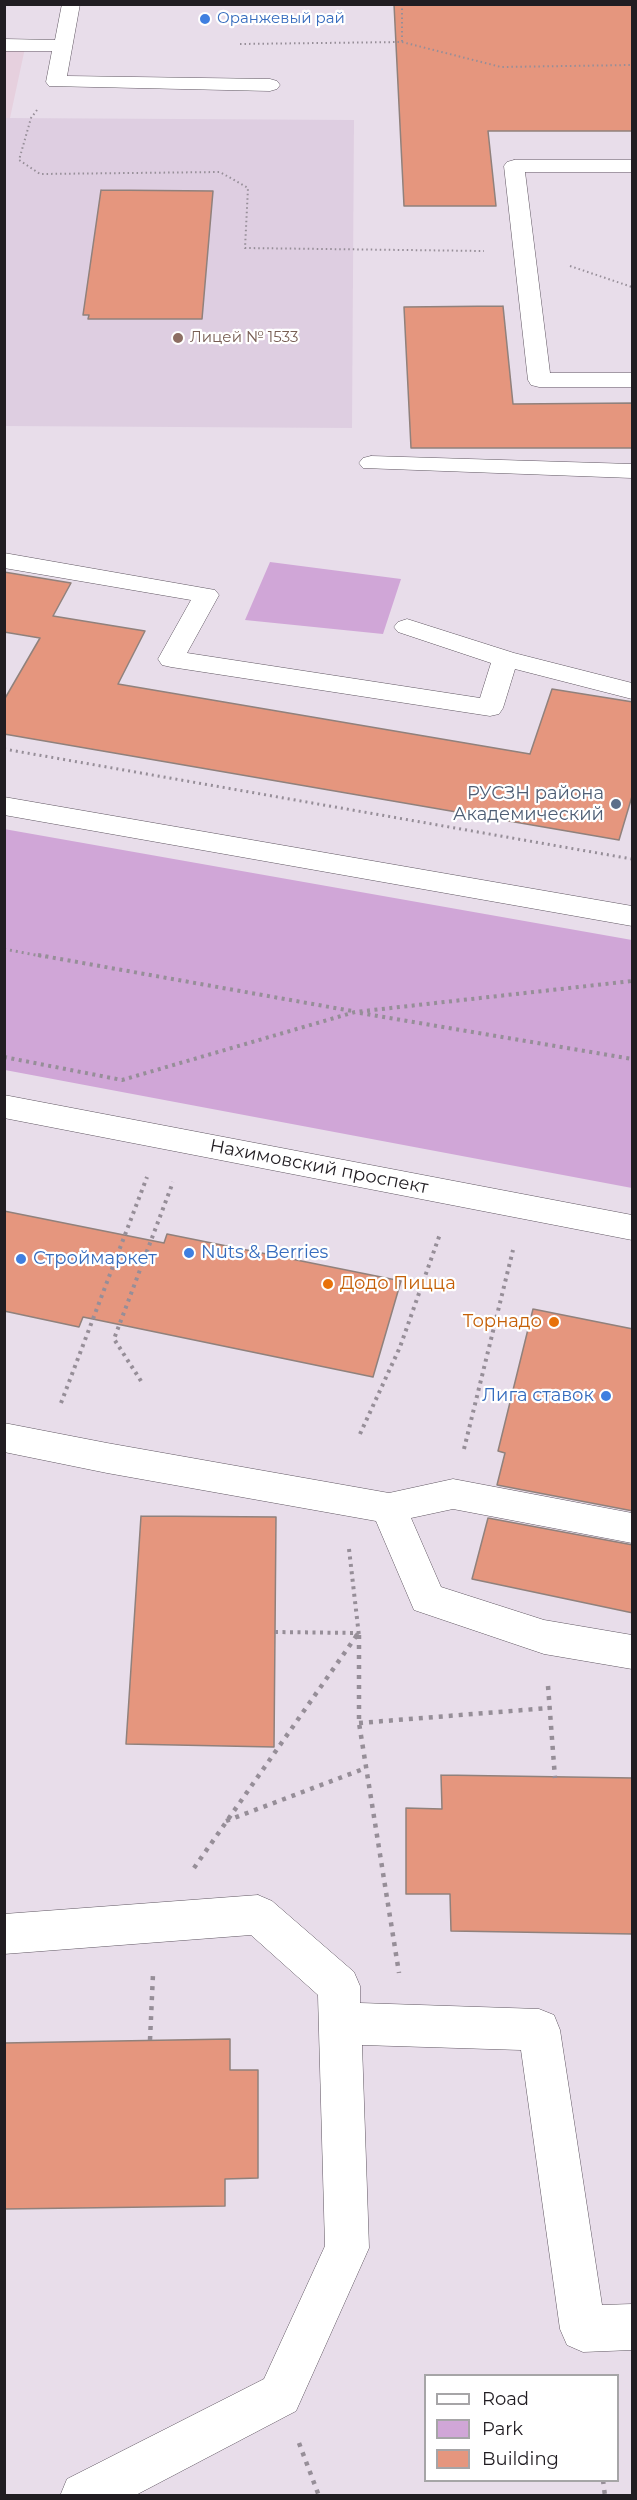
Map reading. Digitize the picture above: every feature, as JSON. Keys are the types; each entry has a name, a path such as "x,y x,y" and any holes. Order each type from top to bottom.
{"main road":[{"path":"71,4 56,82 270,85"},
{"path":"4,45 64,45"},
{"path":"633,166 514,166 539,380 633,380"},
{"path":"370,463 633,471"},
{"path":"4,560 206,595 171,659 490,708 505,659"},
{"path":"407,627 505,659 633,691"},
{"path":"4,806 633,916"},
{"name":"Нахимовский проспект","path":"4,1106 633,1228"},
{"path":"21,1446 389,1508 453,1494 633,1528"},
{"path":"389,1508 427,1599 544,1637 633,1652"},
{"path":"4,1934 258,1915 339,1986 347,2248 280,2395 84,2496"},
{"path":"340,2024 539,2030 583,2329 633,2327"}],"path":[{"path":"402,4 402,42"},
{"path":"239,44 402,42 501,67 633,65"},
{"path":"56,82 31,118 19,160 40,174 220,172 248,188 245,248 524,251 633,287"},
{"path":"4,749 633,859"},
{"path":"4,949 633,1059"},
{"path":"4,1057 122,1080 355,1012 633,981"},
{"path":"21,1446 151,1167"},
{"path":"141,1382 114,1339 177,1172"},
{"path":"360,1434 400,1347 441,1233"},
{"path":"453,1494 514,1248"},
{"path":"344,1500 359,1633 358,1723 407,2025"},
{"path":"275,1632 359,1633"},
{"path":"150,2040 155,1923 359,1633"},
{"path":"544,1637 555,1778"},
{"path":"358,1723 549,1708"},
{"path":"226,1821 366,1768"}],"shaded area":[{"path":"5,48 25,48 10,118 5,118"},
{"name":"Лицей № 1533","path":"5,118 354,120 352,428 5,426"}],"green space":[{"path":"270,562 401,579 383,634 245,620"},
{"path":"4,829 632,940 632,1188 5,1070"}],"building":[{"path":"394,4 633,4 633,131 488,131 496,206 404,206"},
{"path":"101,190 213,191 202,319 88,319 89,315 83,315"},
{"path":"503,306 513,404 633,403 633,448 411,448 404,307"},
{"path":"4,572 71,583 53,616 145,631 118,684 530,754 552,689 633,702 633,793 619,840 4,734 4,700 40,638 4,632"},
{"path":"4,1211 164,1243 167,1234 401,1281 373,1377 83,1317 79,1327 4,1311"},
{"path":"533,1309 633,1329 633,1511 497,1485 505,1453 498,1451"},
{"path":"141,1516 276,1517 274,1747 126,1744"},
{"path":"488,1518 633,1545 633,1613 472,1579"},
{"path":"441,1775 633,1778 633,1934 451,1931 450,1894 406,1894 406,1808 442,1809"},
{"path":"230,2039 230,2070 258,2070 258,2178 225,2179 225,2206 4,2209 4,2043"}],"place":[{"name":"Оранжевый рай","path":"205,19"},
{"name":"Лицей № 1533","path":"178,338"},
{"name":"РУСЗН района Академический","path":"616,804"},
{"name":"Nuts & Berries","path":"189,1253"},
{"name":"Строймаркет","path":"21,1259"},
{"name":"Додо Пицца","path":"328,1284"},
{"name":"Торнадо","path":"554,1322"},
{"name":"Лига ставок","path":"606,1396"}]}
